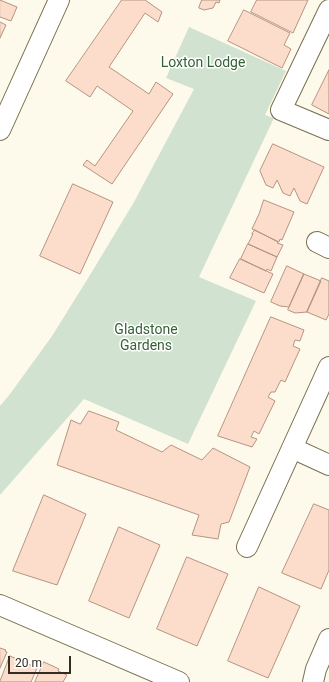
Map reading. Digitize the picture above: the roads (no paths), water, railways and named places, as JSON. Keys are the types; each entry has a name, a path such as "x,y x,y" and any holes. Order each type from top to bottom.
{"street":[{"path":"0,130 59,0"},
{"path":"329,10 281,110 329,130"},
{"path":"247,546 329,367"},
{"path":"292,448 329,464"},
{"path":"0,605 179,682"},
{"path":"311,678 329,640"}],"park label":[{"name":"Loxton Lodge","path":"203,63"},
{"name":"Gladstone Gardens","path":"146,338"}]}
